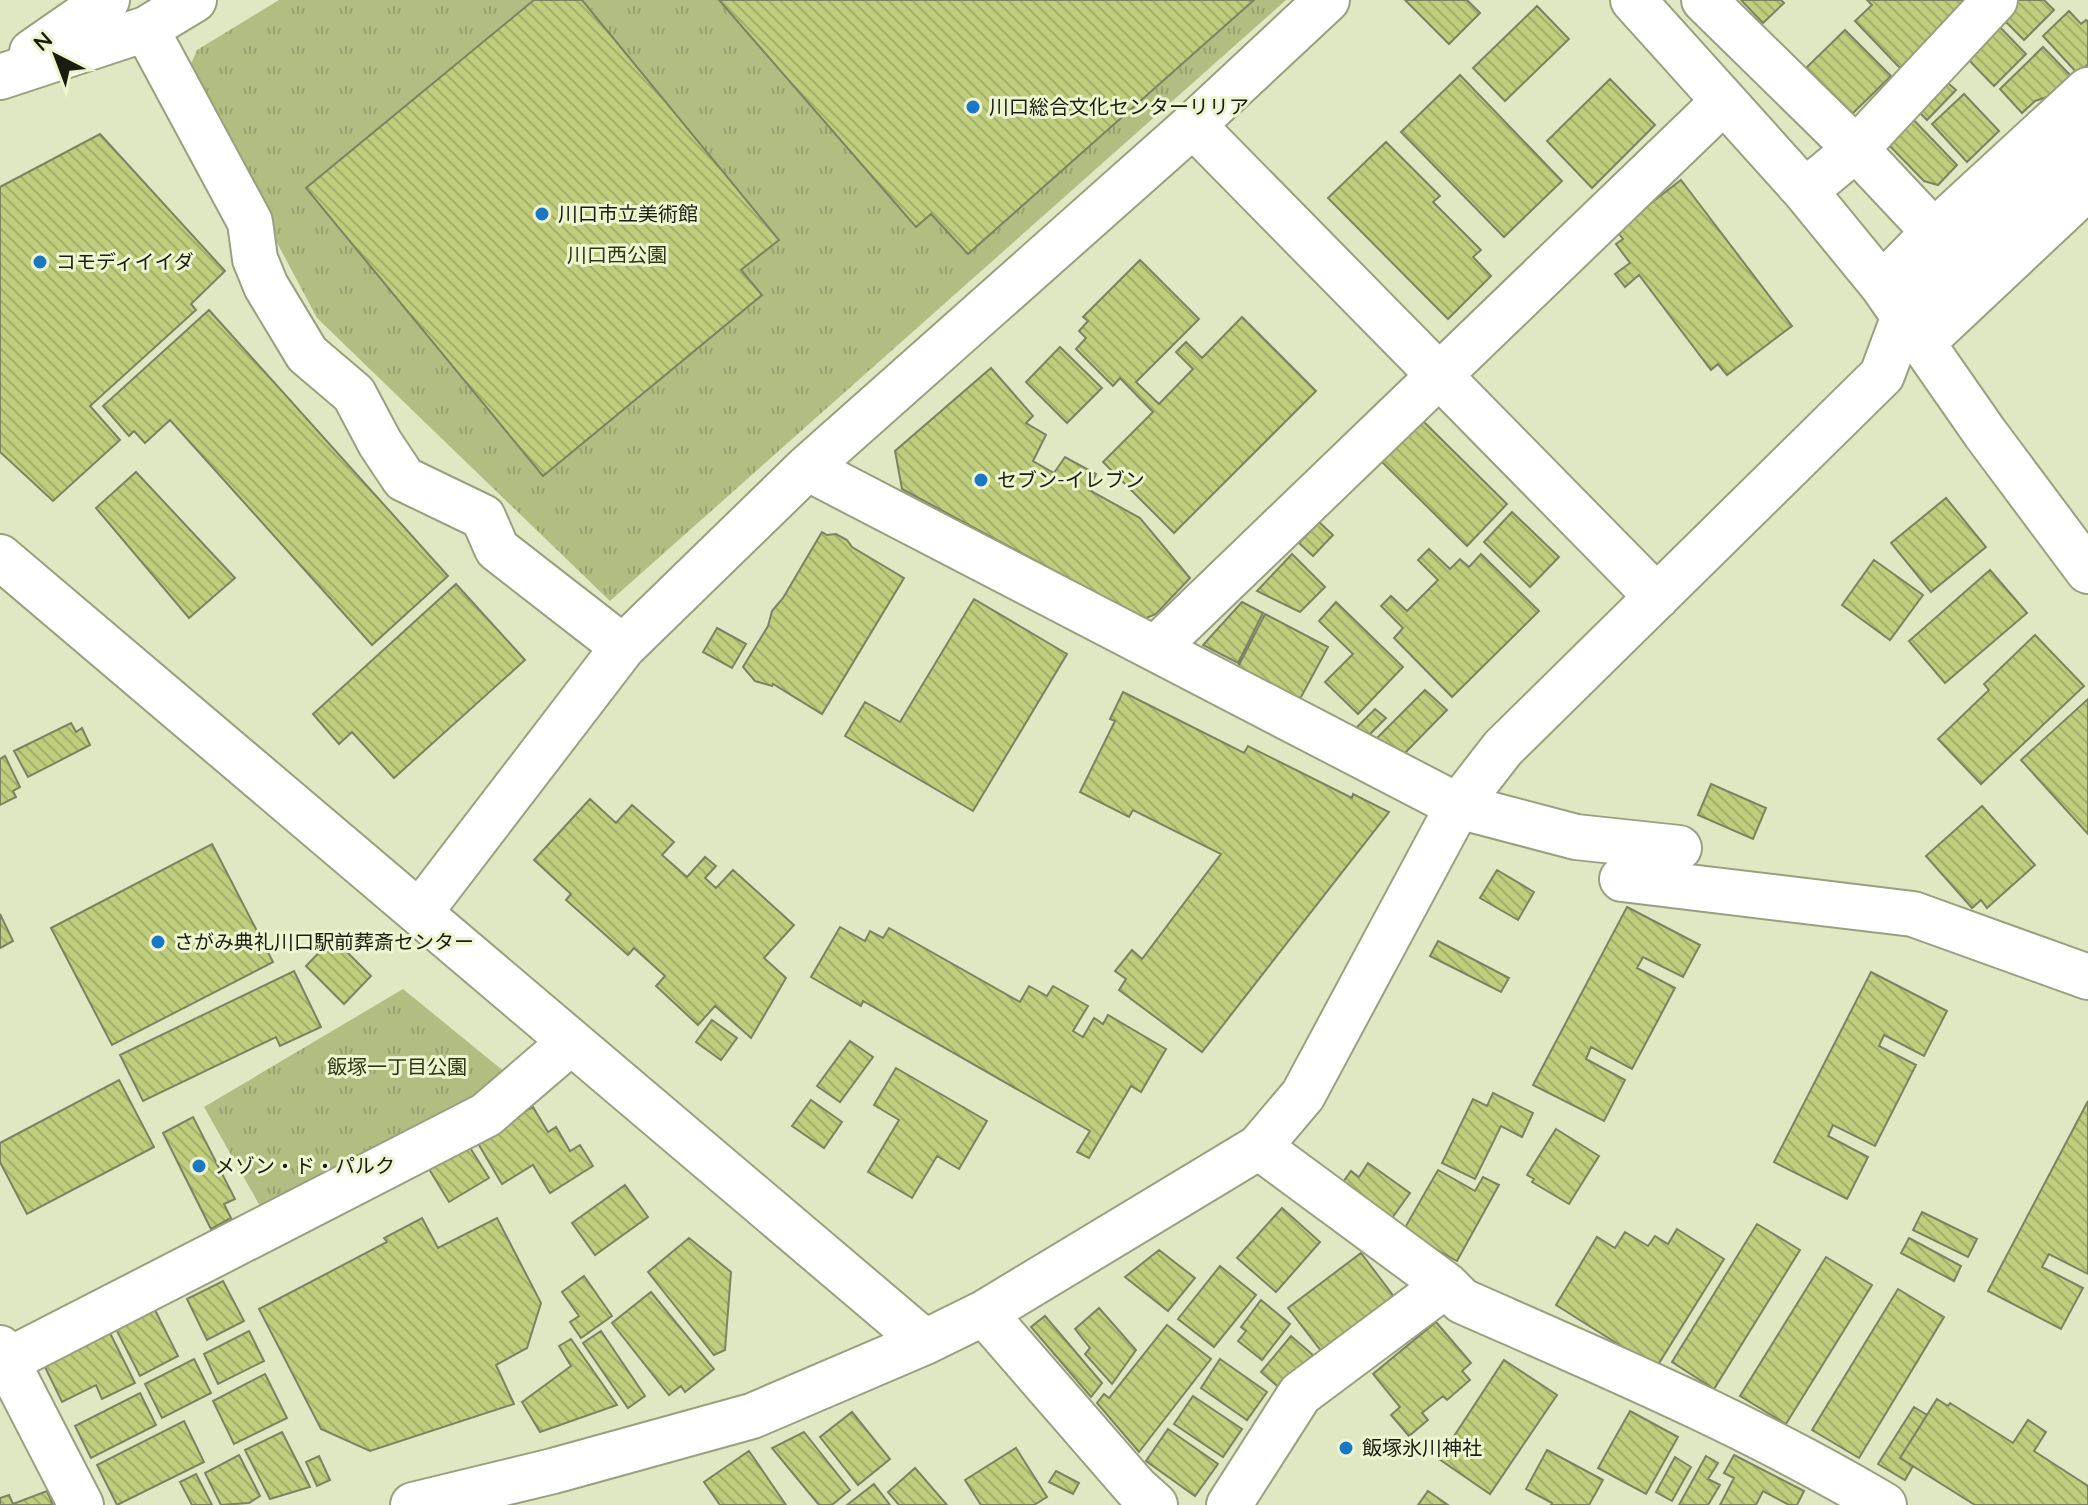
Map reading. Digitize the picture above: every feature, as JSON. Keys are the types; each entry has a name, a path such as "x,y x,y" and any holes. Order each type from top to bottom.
{"street":[{"path":"0,75 107,0"},
{"path":"0,75 146,29 194,0"},
{"path":"420,912 623,647 807,468 1193,125 1327,0"},
{"path":"1633,0 1805,191 1902,314 1985,433 2088,571"},
{"path":"1704,0 1856,149 1934,232"},
{"path":"1805,191 1856,149 1995,0"},
{"path":"146,29 250,222 255,259 266,286 307,354 354,394 380,443 404,479 483,517 497,549 623,647"},
{"path":"413,1505 562,1488 752,1416 925,1342 984,1313 1259,1147 1303,1095 1458,806 1503,748 1882,375 1934,232 2088,90"},
{"path":"1156,648 1724,101"},
{"path":"1193,125 1657,597"},
{"path":"1902,314 2088,142"},
{"path":"1902,314 2088,187"},
{"path":"807,468 1458,806 1576,837 1679,848"},
{"path":"0,557 925,1342"},
{"path":"1622,879 1913,914 2088,977"},
{"path":"81,1505 3,1355 486,1115 571,1042"},
{"path":"1259,1147 1446,1285 1462,1301 1677,1396 1854,1498"},
{"path":"1229,1505 1300,1394 1446,1285"},
{"path":"984,1313 1136,1488 1155,1505"}],"green space":[{"name":"川口西公園","path":"279,0 1286,0 610,601 317,318 187,73 197,50"},
{"name":"飯塚一丁目公園","path":"403,989 511,1077 265,1215 204,1107"}],"building":[{"name":"川口市立美術館","path":"534,0 582,0 779,240 741,270 762,295 543,476 306,188"},
{"name":"川口総合文化センターリリア","path":"719,0 1254,0 968,254 931,214 916,227"},
{"path":"1405,0 1467,0 1480,13 1449,44"},
{"path":"1741,0 1781,0 1784,3 1763,23"},
{"path":"1867,0 1963,0 1967,4 1900,68 1855,21 1872,5"},
{"path":"2016,0 2044,0 2054,10 2024,40 2000,16"},
{"path":"1537,6 1569,39 1505,101 1473,68"},
{"path":"2069,11 2081,24 2088,21 2088,64 2078,74 2043,36"},
{"path":"1993,20 2026,54 1994,86 1960,51"},
{"path":"1845,30 1891,76 1852,114 1806,68"},
{"path":"2043,47 2072,77 2053,95 2035,101 2022,113 2000,89"},
{"path":"1460,75 1562,181 1504,237 1401,132"},
{"path":"1941,77 1956,90 1927,120 1913,106"},
{"path":"1610,79 1655,125 1592,188 1547,141"},
{"path":"1964,94 1999,131 1967,162 1932,124"},
{"path":"1907,113 1957,165 1938,185 1924,181 1881,137"},
{"path":"100,134 225,271 191,304 196,310 90,406 120,440 53,501 0,452 0,187"},
{"path":"1386,142 1440,196 1433,202 1481,250 1473,257 1491,276 1448,319 1328,198"},
{"path":"1681,180 1792,326 1727,375 1718,364 1711,370 1639,275 1625,287 1615,274 1630,263 1616,244 1623,239 1616,230"},
{"path":"1140,260 1199,319 1136,382 1159,404 1193,369 1176,352 1186,342 1202,358 1242,317 1316,391 1174,533 1103,462 1153,412 1120,378 1113,386 1076,349 1086,338 1079,331 1088,321 1083,317"},
{"path":"209,310 448,576 372,645 170,420 145,443 134,431 129,436 103,406"},
{"path":"1060,347 1102,388 1067,423 1026,382"},
{"path":"991,368 1033,416 1026,423 1046,435 1033,461 1054,473 1065,457 1096,474 1089,490 1140,518 1190,578 1156,614 1144,619 902,489 895,451"},
{"path":"1423,421 1507,504 1467,546 1382,462"},
{"path":"136,472 235,578 189,618 96,508"},
{"path":"1946,498 1986,547 1931,592 1891,543"},
{"path":"1512,512 1559,557 1530,587 1484,542"},
{"path":"1319,522 1333,535 1313,556 1299,543"},
{"path":"822,532 847,540 852,547 904,578 822,714 773,684 755,681 743,667 768,626 772,611"},
{"path":"1429,549 1450,569 1460,559 1469,567 1481,554 1539,611 1452,697 1394,638 1403,628 1381,606 1391,596 1407,611 1438,580 1418,560"},
{"path":"1292,554 1325,587 1300,612 1257,591"},
{"path":"1874,560 1923,595 1890,640 1842,605"},
{"path":"1990,570 2027,613 1945,683 1909,641"},
{"path":"456,584 525,660 394,778 352,732 339,744 313,714"},
{"path":"974,599 1067,654 973,811 845,736 865,702 900,722"},
{"path":"1242,602 1263,613 1238,663 1203,645"},
{"path":"1336,602 1403,667 1358,714 1325,682 1353,654 1319,621"},
{"path":"1265,614 1328,647 1300,699 1238,667"},
{"path":"717,628 746,644 732,668 703,652"},
{"path":"2035,635 2084,686 1981,784 1938,739 1989,690 1984,684"},
{"path":"1425,690 1447,710 1403,755 1376,739"},
{"path":"1123,692 1244,753 1248,746 1352,798 1353,794 1389,812 1202,1052 1119,990 1126,979 1115,971 1132,950 1142,959 1221,854 1133,810 1129,817 1080,792 1115,721 1110,719"},
{"path":"2088,699 2088,834 2021,760"},
{"path":"1375,709 1386,718 1367,737 1357,727"},
{"path":"71,723 76,732 82,728 90,745 28,777 14,751"},
{"path":"5,756 20,787 13,791 16,797 0,805 0,759"},
{"path":"1711,784 1766,808 1753,839 1698,815"},
{"path":"590,799 616,823 632,805 674,842 662,855 687,877 705,857 716,866 705,878 716,888 733,870 794,925 764,958 786,978 751,1038 715,1006 698,1025 656,986 665,976 634,948 628,955 566,900 571,894 534,860"},
{"path":"1982,806 2035,865 1987,908 1981,900 1972,908 1926,856"},
{"path":"212,844 273,962 112,1045 51,928"},
{"path":"1497,870 1534,892 1518,920 1480,898"},
{"path":"1627,907 1700,945 1683,977 1643,957 1637,968 1675,988 1632,1069 1591,1047 1586,1059 1625,1080 1604,1121 1533,1085"},
{"path":"0,914 13,941 0,948"},
{"path":"840,927 865,941 870,931 883,938 889,928 1020,1002 1029,986 1047,996 1053,986 1088,1006 1073,1031 1083,1037 1094,1018 1103,1024 1108,1015 1166,1049 1141,1092 1131,1086 1089,1158 1077,1152 1090,1131 863,1001 861,1006 811,977"},
{"path":"333,938 371,976 344,1004 306,966"},
{"path":"1438,941 1509,978 1501,992 1430,956"},
{"path":"294,971 321,1027 280,1046 276,1037 143,1101 120,1055"},
{"path":"1871,972 1947,1011 1924,1056 1884,1035 1879,1046 1916,1065 1875,1146 1833,1125 1828,1136 1868,1157 1847,1199 1774,1162"},
{"path":"712,1020 737,1038 721,1060 696,1042"},
{"path":"850,1041 873,1057 840,1102 817,1086"},
{"path":"896,1068 987,1121 959,1169 937,1156 912,1198 868,1172 899,1120 874,1105"},
{"path":"119,1080 154,1147 27,1214 0,1162 0,1143"},
{"path":"1493,1093 1533,1113 1522,1137 1501,1126 1475,1179 1442,1163 1473,1099 1487,1106"},
{"path":"811,1100 842,1122 824,1148 792,1126"},
{"path":"2088,1101 2088,1274 2049,1254 2042,1267 2083,1288 2061,1329 1988,1291"},
{"path":"533,1107 548,1132 556,1127 570,1151 580,1145 593,1166 550,1193 533,1165 502,1184 476,1140"},
{"name":"メゾン・ド・パルク","path":"193,1117 235,1199 224,1204 231,1218 211,1229 163,1133"},
{"path":"1556,1129 1599,1156 1569,1204 1532,1182 1534,1179 1527,1175"},
{"path":"469,1146 489,1178 449,1202 429,1169"},
{"path":"1368,1163 1410,1193 1392,1218 1343,1182 1351,1171 1359,1177"},
{"path":"1438,1170 1475,1191 1483,1177 1499,1185 1457,1261 1403,1231"},
{"path":"625,1185 648,1217 595,1255 572,1223"},
{"path":"1282,1208 1320,1242 1276,1292 1237,1258"},
{"path":"1922,1212 1977,1239 1968,1257 1913,1230"},
{"path":"422,1218 438,1248 497,1218 541,1303 527,1348 496,1365 514,1404 370,1451 321,1429 259,1309 387,1242 384,1238"},
{"path":"1757,1224 1800,1250 1714,1389 1672,1362"},
{"path":"1677,1229 1724,1259 1656,1368 1556,1305 1597,1237 1615,1248 1625,1232 1648,1246 1655,1236 1668,1244"},
{"path":"689,1238 731,1272 725,1350 714,1355 648,1272"},
{"path":"1909,1238 1961,1266 1954,1281 1901,1253"},
{"path":"1159,1250 1195,1278 1168,1311 1125,1277"},
{"path":"1361,1253 1395,1298 1322,1352 1288,1308"},
{"path":"1826,1257 1872,1285 1786,1424 1740,1396"},
{"path":"1220,1266 1256,1295 1214,1347 1178,1319"},
{"path":"584,1276 612,1316 581,1338 570,1322 579,1316 562,1292"},
{"path":"223,1281 244,1321 207,1340 187,1299"},
{"path":"1898,1289 1944,1317 1859,1458 1812,1430"},
{"path":"651,1292 714,1369 685,1392 681,1386 669,1395 612,1323"},
{"path":"1261,1300 1290,1324 1262,1360 1238,1341 1246,1331 1241,1327"},
{"path":"154,1308 178,1356 140,1376 115,1327"},
{"path":"1099,1308 1136,1350 1112,1384 1085,1354 1090,1348 1075,1329"},
{"path":"1045,1316 1102,1383 1091,1397 1031,1327"},
{"path":"1436,1322 1471,1363 1462,1371 1470,1380 1447,1400 1443,1396 1422,1413 1428,1420 1409,1436 1391,1415 1400,1407 1373,1374"},
{"path":"1167,1325 1211,1359 1139,1452 1097,1403 1104,1394 1109,1398"},
{"path":"249,1331 264,1361 218,1384 204,1354"},
{"path":"601,1331 645,1396 628,1408 583,1343"},
{"path":"110,1333 135,1383 102,1399 96,1385 62,1402 44,1365"},
{"path":"1291,1336 1313,1355 1283,1391 1261,1372"},
{"path":"571,1339 617,1405 540,1432 522,1402 571,1366 559,1346"},
{"path":"194,1359 211,1393 162,1418 145,1384"},
{"path":"1220,1359 1267,1392 1247,1420 1201,1388"},
{"path":"1504,1360 1557,1395 1490,1494 1439,1459"},
{"path":"265,1374 287,1418 234,1444 213,1401"},
{"path":"140,1393 156,1425 91,1458 75,1426"},
{"path":"1193,1396 1242,1429 1223,1457 1174,1424"},
{"path":"1937,1399 1948,1406 1950,1403 2013,1443 2028,1420 2046,1432 2034,1451 2088,1486 2088,1505 1975,1505 1900,1458"},
{"path":"1914,1407 1927,1415 1900,1458 1913,1466 1905,1480 1878,1464"},
{"path":"1630,1411 1678,1437 1646,1494 1598,1468"},
{"path":"852,1412 890,1459 858,1485 820,1437"},
{"path":"184,1421 204,1462 117,1505 97,1465"},
{"path":"1168,1429 1218,1464 1195,1496 1146,1461"},
{"path":"282,1432 310,1487 270,1499 245,1450"},
{"path":"804,1432 850,1490 832,1505 819,1505 772,1448"},
{"path":"1016,1448 1047,1497 1034,1505 981,1505 965,1480"},
{"path":"1547,1450 1603,1480 1589,1505 1551,1505 1526,1489"},
{"path":"749,1451 786,1505 720,1505 704,1482"},
{"path":"239,1455 260,1496 249,1503 221,1505 205,1473"},
{"path":"1734,1455 1804,1491 1797,1505 1789,1505 1763,1491 1756,1505 1720,1505 1734,1478 1724,1473"},
{"path":"319,1456 330,1480 317,1486 306,1462"},
{"path":"1706,1456 1718,1463 1708,1479 1720,1485 1708,1505 1679,1505"},
{"path":"1675,1457 1691,1467 1672,1501 1656,1492"},
{"path":"915,1468 947,1505 899,1505 888,1492"},
{"path":"1056,1471 1079,1483 1073,1494 1049,1482"},
{"path":"196,1474 212,1505 192,1505 180,1482"},
{"path":"874,1484 890,1505 847,1505"},
{"path":"47,1491 53,1505 0,1505 0,1498 9,1495 13,1504"},
{"path":"1428,1491 1448,1505 1418,1505"}],"place":[{"name":"川口総合文化センターリリア","path":"973,107"},
{"name":"川口市立美術館","path":"542,214"},
{"name":"コモディイイダ","path":"40,262"},
{"name":"セブン-イレブン","path":"981,480"},
{"name":"さがみ典礼川口駅前葬斎センター","path":"158,942"},
{"name":"メゾン・ド・パルク","path":"199,1166"},
{"name":"飯塚氷川神社","path":"1346,1448"}]}
